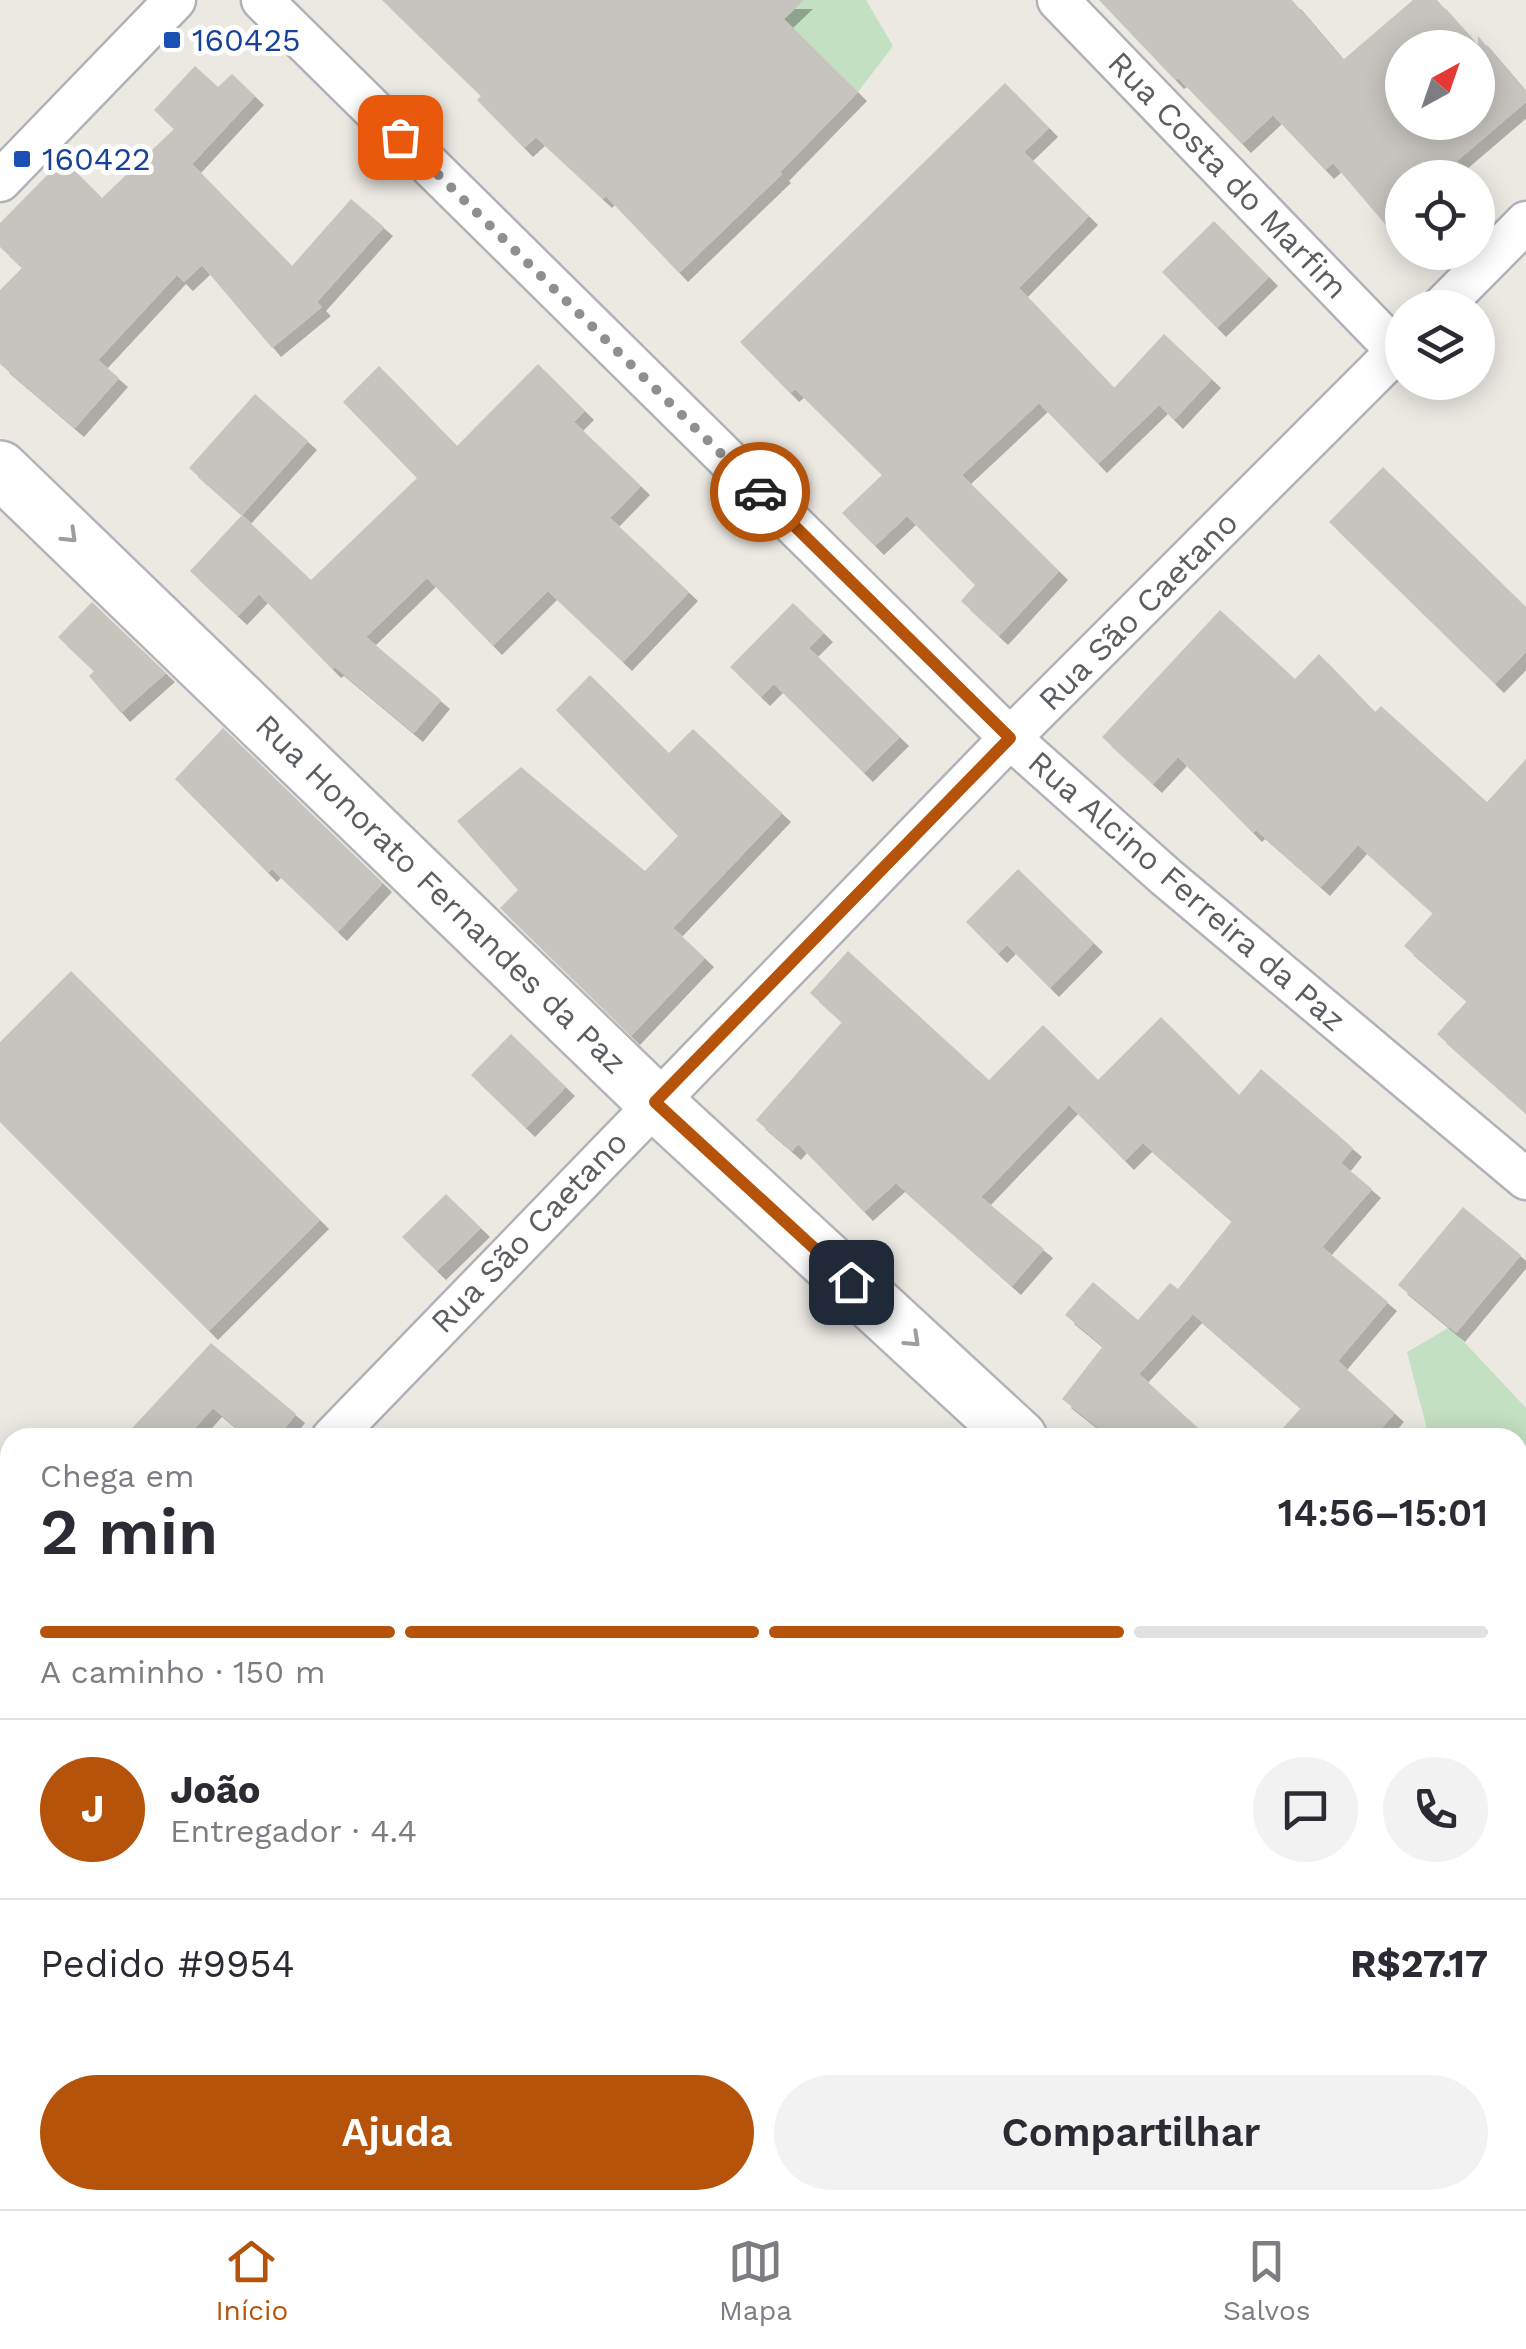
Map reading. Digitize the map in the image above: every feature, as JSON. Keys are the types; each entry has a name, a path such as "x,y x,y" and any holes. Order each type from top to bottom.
{"main road":[{"name":"Rua Honorato Fernandes da Paz","path":"0,468 655,1102 1007,1428"}],"street":[{"path":"0,182 174,0"},
{"name":"Rua Alcino Ferreira da Paz","path":"262,0 1010,738 1166,876 1526,1179"},
{"name":"Rua Costa do Marfim","path":"1058,0 1385,333"},
{"path":"1459,290 1526,222"},
{"name":"Rua São Caetano","path":"342,1428 1010,738 1385,363"}],"green space":[{"path":"719,0 866,0 893,46 858,92 798,33 773,58"},
{"path":"1450,1327 1526,1408 1526,1428 1427,1428 1407,1352"}],"building":[{"path":"382,0 804,0 784,19 858,92 782,174 679,273 606,196 603,199 536,137 524,148 477,100 481,96"},
{"path":"1099,0 1292,0 1343,60 1413,0 1437,0 1464,30 1385,30 1385,140 1482,140 1458,160 1385,160 1385,224 1333,163 1325,170 1273,115 1242,144 1178,78 1175,80"},
{"path":"1495,56 1526,92 1526,102 1495,128"},
{"path":"195,66 218,87 232,74 255,96 192,164 292,266 351,199 384,227 317,302 322,307 272,348 202,265 184,282 177,275 98,360 119,378 75,428 0,364 0,290 22,268 0,247 0,223 63,159 102,198 174,129 154,110"},
{"path":"1005,83 1049,128 1024,152 1089,216 1019,288 1114,388 1164,334 1212,379 1174,420 1159,405 1098,464 1039,403 962,475 1059,571 999,636 961,601 975,585 907,516 875,546 842,513 882,475 795,389 790,393 740,342"},
{"path":"1214,221 1269,277 1217,328 1162,272"},
{"path":"538,364 585,411 574,422 641,486 610,518 689,592 623,662 548,591 493,646 427,578 366,637 441,700 414,733 335,667 332,669 259,594 238,616 190,571 242,515 311,580 417,478 343,402 379,366 457,446"},
{"path":"255,394 308,441 242,515 189,468"},
{"path":"1383,467 1526,607 1526,652 1495,684 1329,522"},
{"path":"92,602 166,673 121,713 89,676 94,671 58,637"},
{"path":"793,603 824,633 809,648 900,737 864,773 774,684 761,697 730,667"},
{"path":"1220,610 1295,679 1319,654 1375,712 1381,706 1487,802 1526,759 1526,1113 1437,1034 1467,1001 1404,946 1433,913 1358,845 1321,887 1256,830 1253,833 1178,757 1153,784 1102,737"},
{"path":"590,675 669,753 693,729 782,813 673,928 705,958 631,1036 500,908 518,890 457,821 521,767 645,871 678,836 556,710"},
{"path":"223,728 383,883 338,932 272,869 268,873 175,779"},
{"path":"1018,869 1094,943 1050,988 1007,945 998,954 966,922"},
{"path":"848,951 989,1080 1043,1025 1098,1080 1161,1017 1239,1095 1261,1069 1353,1148 1341,1163 1372,1189 1322,1247 1388,1302 1338,1361 1395,1413 1382,1428 1283,1428 1301,1408 1193,1314 1139,1374 1198,1428 1098,1428 1062,1399 1103,1346 1065,1315 1093,1282 1138,1320 1170,1283 1178,1289 1232,1221 1143,1143 1125,1161 1069,1105 981,1197 1044,1249 1012,1286 896,1183 864,1212 798,1144 792,1151 756,1120 842,1022 810,993"},
{"path":"71,971 320,1220 209,1331 0,1122 0,1042"},
{"path":"511,1034 566,1087 526,1128 471,1075"},
{"path":"446,1194 481,1228 437,1271 402,1237"},
{"path":"1463,1207 1521,1255 1456,1333 1398,1285"},
{"path":"211,1343 296,1414 285,1428 237,1428 213,1408 195,1428 132,1428"}],"way so far":[{"path":"400,137 760,492"}],"place":[{"name":"160425","path":"172,40"},
{"name":"160422","path":"22,159"}],"route":[{"path":"760,492 1010,738 655,1102 851,1282"}]}
